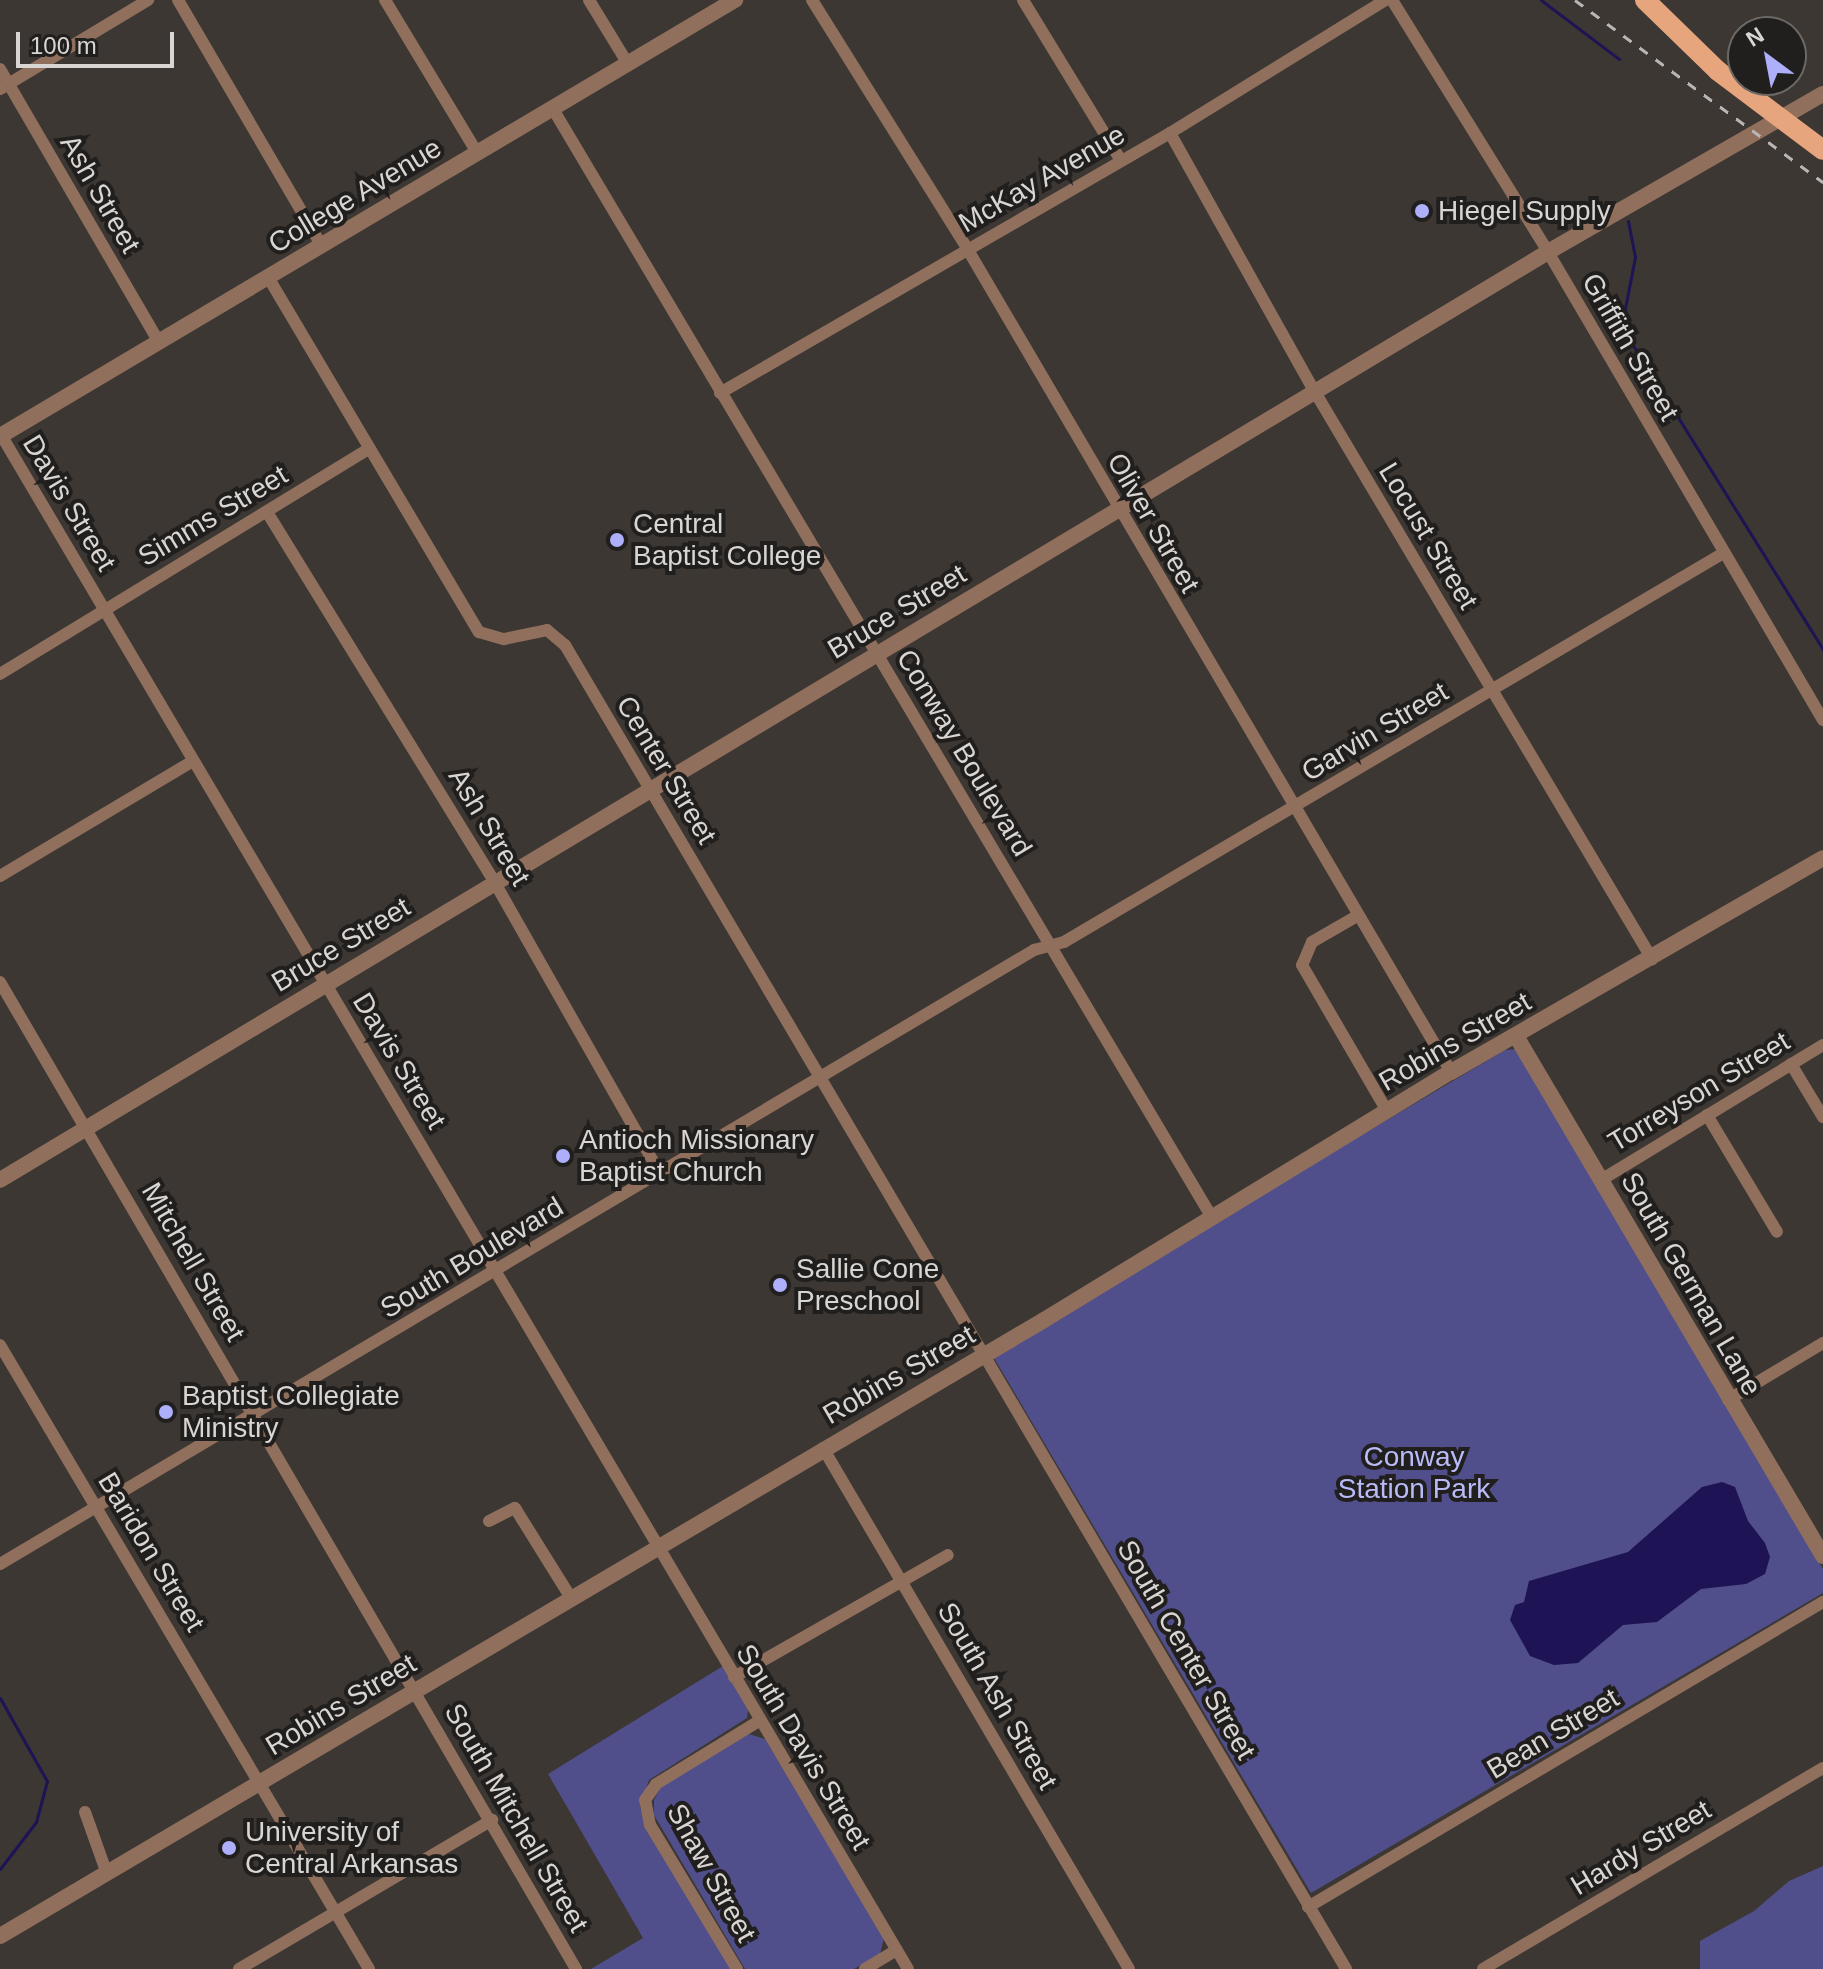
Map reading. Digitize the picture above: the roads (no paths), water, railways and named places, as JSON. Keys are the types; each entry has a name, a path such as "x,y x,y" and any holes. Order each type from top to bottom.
{"main road":[{"path":"1645,0 1708,63 1823,150"}],"street":[{"path":"4,86 148,0"},
{"path":"178,0 322,246"},
{"path":"385,0 478,154"},
{"path":"589,0 628,64"},
{"name":"College Avenue","path":"0,435 735,0"},
{"name":"Oliver Street","path":"812,0 968,250 1292,809 1451,1072"},
{"path":"1023,0 1120,159"},
{"name":"McKay Avenue","path":"720,393 1120,159 1170,133 1385,0"},
{"name":"Griffith Street","path":"1392,0 1548,252 1722,554 1823,720"},
{"name":"Ash Street","path":"0,69 4,86 159,342"},
{"name":"Bruce Street","path":"0,1180 1548,252 1823,94"},
{"name":"Conway Boulevard","path":"553,109 1211,1216"},
{"name":"Locust Street","path":"1170,133 1315,392 1652,959"},
{"name":"Center Street","path":"268,277 479,632 504,639 547,630 557,636 986,1354"},
{"name":"Davis Street","path":"0,435 659,1548"},
{"name":"Simms Street","path":"0,674 369,449"},
{"name":"Ash Street","path":"267,512 495,883 660,1173"},
{"name":"Garvin Street","path":"1050,946 1292,809 1722,554"},
{"path":"0,876 193,761"},
{"name":"Robins Street","path":"0,1936 986,1354 1451,1072 1823,858"},
{"path":"1357,916 1312,942 1302,965 1387,1111"},
{"name":"South Boulevard","path":"0,1564 497,1272 1034,950 1050,946"},
{"name":"Mitchell Street","path":"0,982 414,1692"},
{"name":"South German Lane","path":"1516,1036 1728,1400 1823,1556"},
{"name":"Torreyson Street","path":"1601,1180 1823,1045"},
{"path":"1791,1064 1823,1117"},
{"path":"1707,1115 1777,1232"},
{"path":"1728,1400 1823,1343"},
{"name":"Baridon Street","path":"0,1345 369,1969"},
{"name":"South Center Street","path":"986,1354 1346,1969"},
{"name":"South Ash Street","path":"823,1448 1129,1969"},
{"path":"489,1521 515,1508 571,1598"},
{"name":"South Davis Street","path":"659,1548 908,1969"},
{"path":"734,1677 948,1555"},
{"name":"Bean Street","path":"1308,1907 1823,1602"},
{"name":"South Mitchell Street","path":"414,1692 492,1820 572,1967"},
{"name":"Shaw Street","path":"737,1969 650,1825 645,1800 656,1784 759,1721"},
{"name":"Hardy Street","path":"1483,1969 1499,1965 1823,1768"},
{"path":"85,1812 106,1871"},
{"path":"239,1969 492,1820"},
{"path":"865,1969 897,1950"}],"waterway":[{"path":"1541,0 1619,59"},
{"path":"1628,221 1635,257 1623,319 1629,339 1823,650"},
{"path":"0,1698 47,1781 36,1822 0,1869"}],"railway":[{"path":"1575,0 1823,182"}],"place":[{"name":"Hiegel Supply","path":"1422,211"},
{"name":"Central Baptist College","path":"617,540"},
{"name":"Antioch Missionary Baptist Church","path":"563,1156"},
{"name":"Sallie Cone Preschool","path":"780,1285"},
{"name":"Baptist Collegiate Ministry","path":"166,1412"},
{"name":"University of Central Arkansas","path":"229,1848"}],"park label":[{"name":"Conway Station Park","path":"1414,1473"}]}
